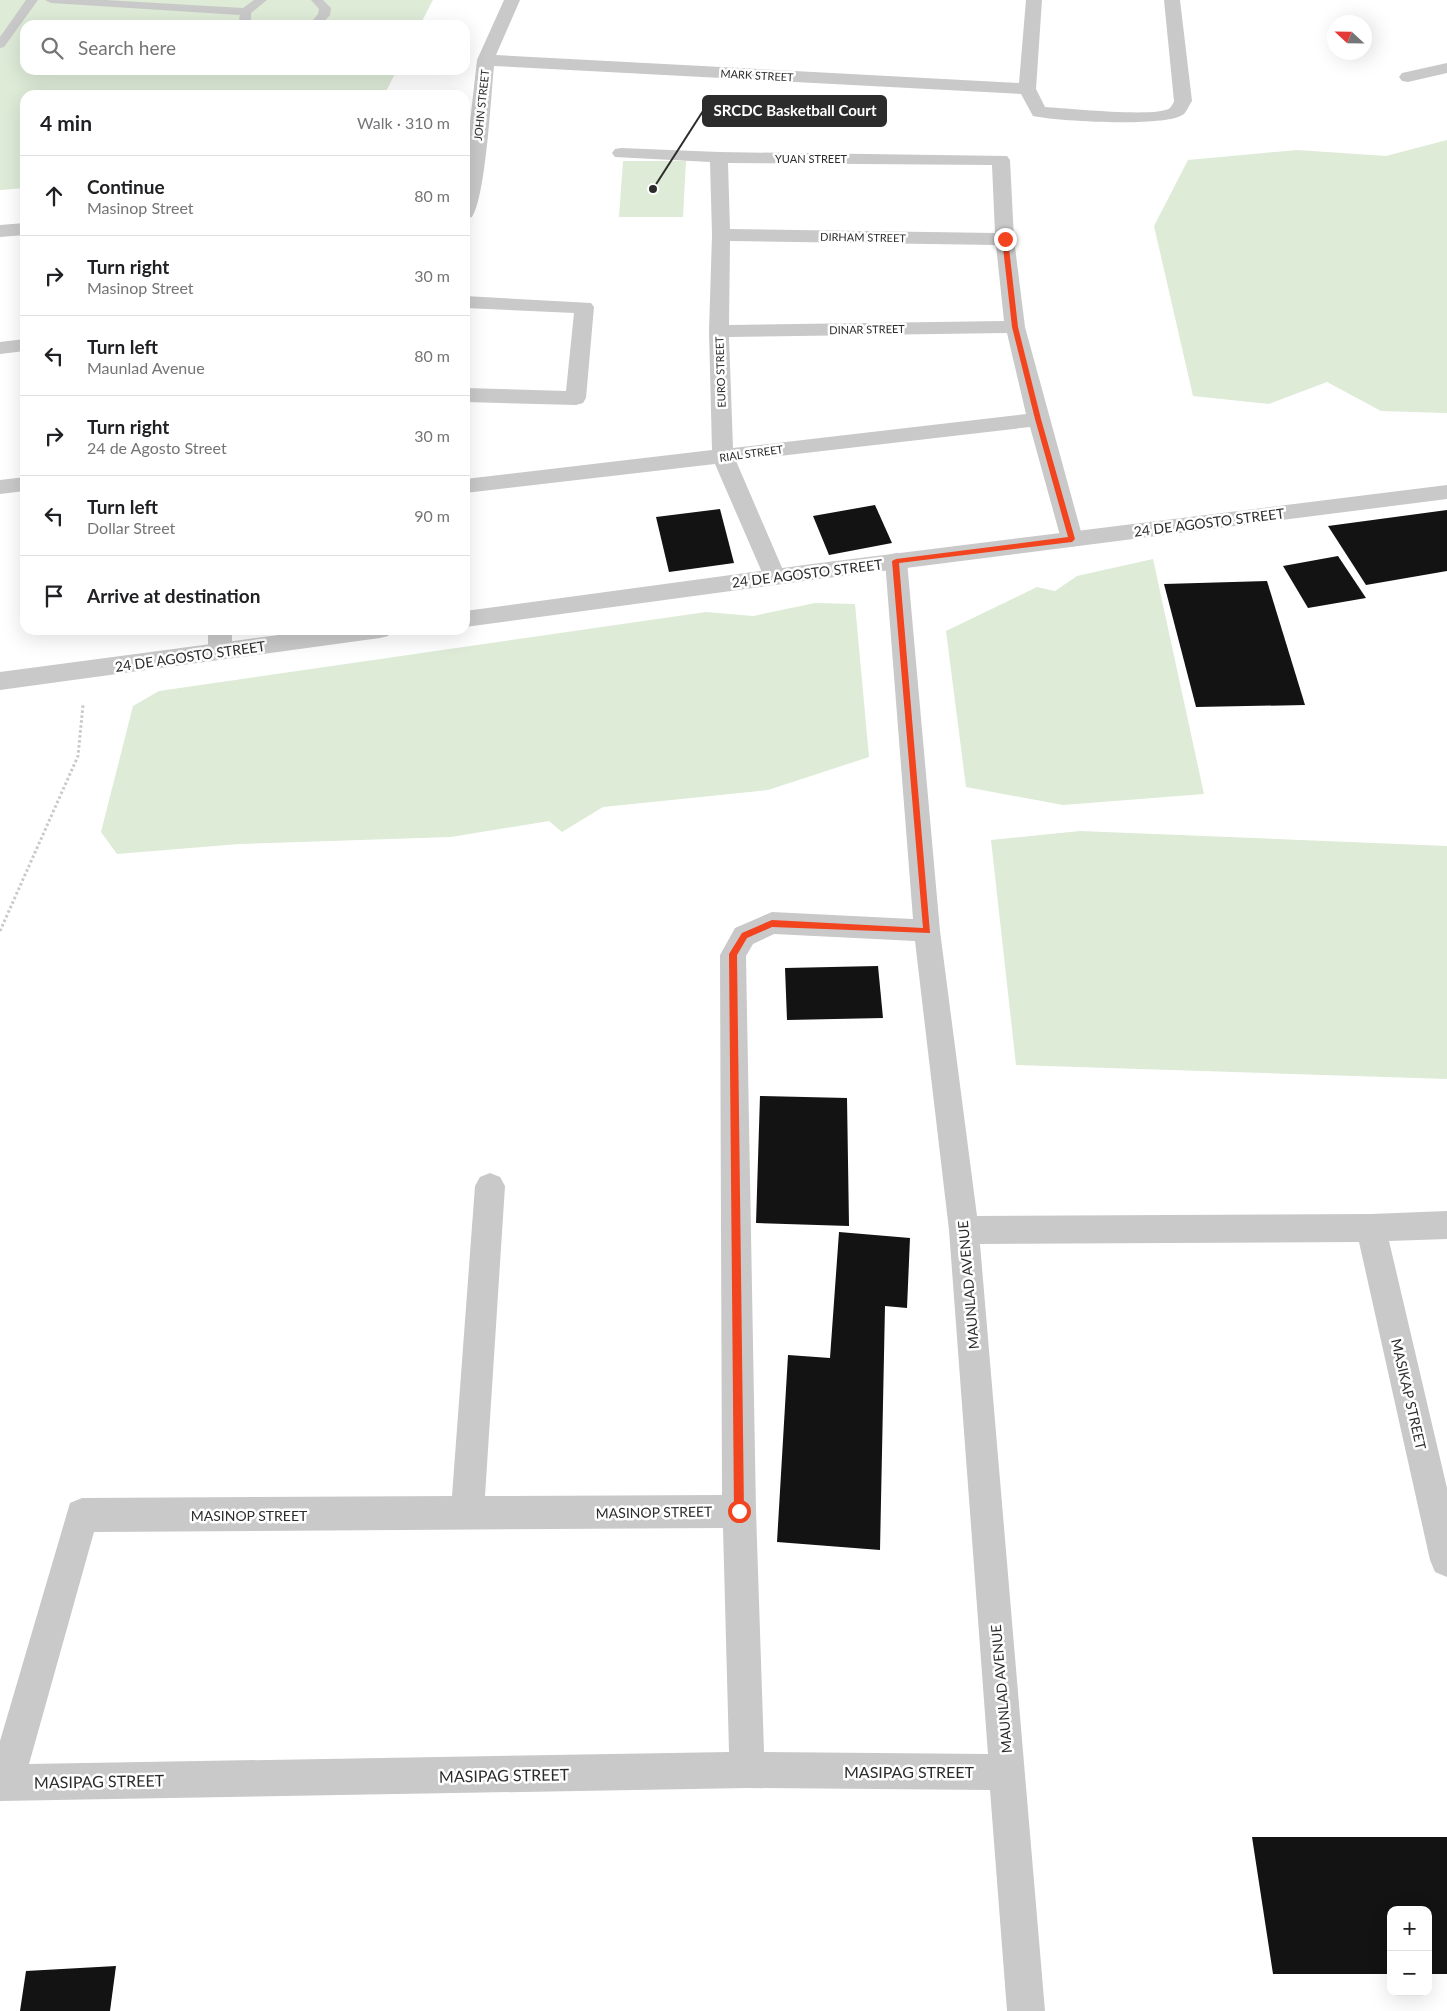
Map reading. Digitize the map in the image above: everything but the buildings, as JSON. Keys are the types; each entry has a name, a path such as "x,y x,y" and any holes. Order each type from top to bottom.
{"street":[{"name":"JOHN STREET","path":"470,179 486,60 512,0"},
{"path":"1034,0 1028,89 1039,112 1122,116 1166,115 1176,111 1183,101 1172,0"},
{"name":"MARK STREET","path":"486,60 1028,89"},
{"path":"1408,77 1447,68"},
{"name":"YUAN STREET","path":"621,153 719,157 1001,160 1005,239"},
{"name":"EURO STREET","path":"719,157 721,235 719,331 723,457 775,576"},
{"path":"0,231 20,229"},
{"name":"DIRHAM STREET","path":"721,235 1005,239"},
{"path":"1005,239 1015,327 1038,419 1072,539"},
{"path":"470,302 584,307 576,398 470,395"},
{"name":"DINAR STREET","path":"719,331 1015,327"},
{"path":"0,348 20,346"},
{"name":"RIAL STREET","path":"470,485 1038,419"},
{"path":"0,487 20,485"},
{"name":"24 DE AGOSTO STREET","path":"470,618 775,576 1447,492"},
{"name":"MAUNLAD AVENUE","path":"896,561 928,931 964,1230 1026,2011"},
{"name":"24 DE AGOSTO STREET","path":"0,682 86,670 220,641 307,635"},
{"path":"747,1770 739,1511 733,954 744,936 772,923 928,931"},
{"path":"467,1514 490,1186"},
{"path":"964,1230 1372,1228 1447,1225"},
{"name":"MASIKAP STREET","path":"1372,1228 1439,1489 1447,1560"},
{"name":"MASINOP STREET","path":"3,1783 82,1516 739,1511"},
{"name":"MASIPAG STREET","path":"3,1783 747,1770 1008,1772"}],"lane":[{"path":"0,45 32,0"},
{"path":"51,0 246,12 262,0"},
{"path":"317,0 325,8 324,15 320,20"},
{"path":"246,12 246,20"}],"path":[{"path":"0,931 78,756 86,670"}],"green space":[{"path":"0,0 433,0 423,20 20,20 20,75 394,75 387,90 20,90 20,188 0,190"},
{"path":"1447,140 1447,413 1381,411 1327,382 1269,404 1193,396 1154,226 1188,160 1297,150 1386,156"},
{"path":"623,161 686,161 683,217 619,217"},
{"path":"1153,559 1204,794 1063,805 966,787 946,631 1037,587 1055,591 1077,576"},
{"path":"815,603 855,604 869,757 768,790 603,807 562,832 549,821 451,837 239,844 117,854 101,832 133,706 159,691 706,612 753,616"},
{"path":"1080,831 1447,846 1447,1079 1016,1065 991,840"}],"place":[{"name":"SRCDC Basketball Court","path":"653,189"}],"route":[{"path":"739,1511 733,954 744,936 772,923 928,931 896,561 1072,539 1038,419 1015,327 1005,239"}]}
